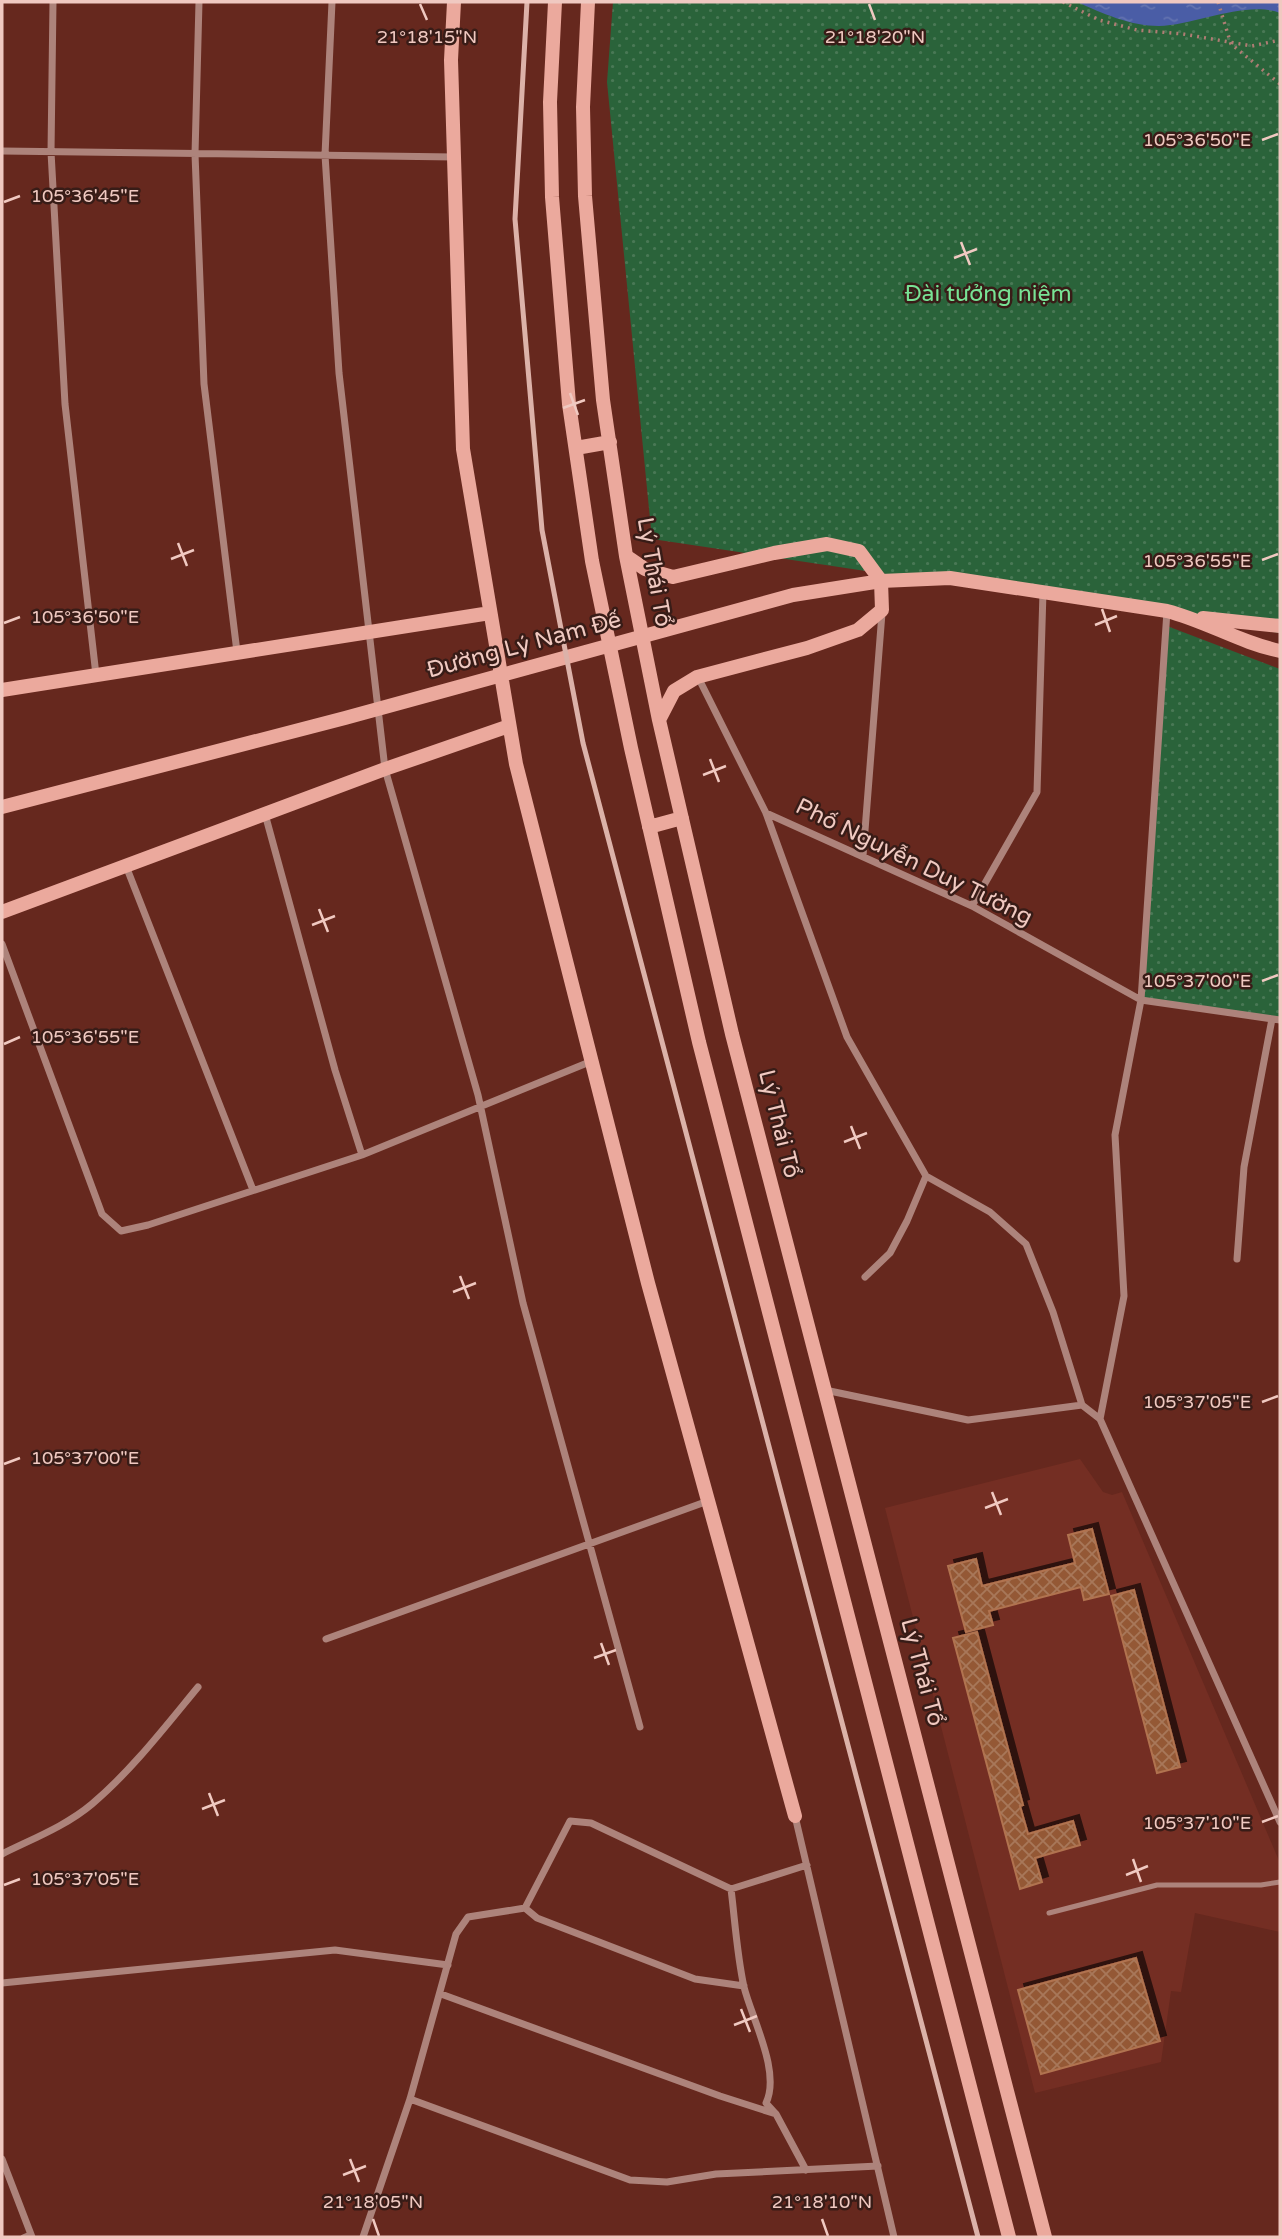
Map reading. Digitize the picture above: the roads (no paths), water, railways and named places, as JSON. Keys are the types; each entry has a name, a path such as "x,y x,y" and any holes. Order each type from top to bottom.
{"main road":[{"path":"454,2 451,60 463,449 516,764 648,1283 795,1816"},
{"path":"555,2 550,102 552,197 569,404 592,561 649,827 699,1042 1009,2237"},
{"name":"Lý Thái Tổ","path":"588,2 583,107 585,195 603,400 626,556 659,720 732,1034 1045,2237"},
{"path":"576,449 610,442"},
{"path":"626,556 645,569 673,578 774,553 827,544 859,551 881,581 882,610 858,630 807,648 697,677 674,691 659,720"},
{"name":"Đường Lý Nam Đế","path":"2,807 345,718 793,595 881,581 950,578 1167,611 1260,647 1280,651"},
{"path":"2,690 490,613"},
{"name":"Đường Lý Nam Đế","path":"1188,617 1280,626"},
{"path":"2,912 385,769 509,726"},
{"path":"649,827 682,818"}],"street":[{"path":"53,2 51,152 65,404 96,675"},
{"path":"199,2 195,154 204,384 237,653"},
{"path":"332,2 326,155 339,373 385,769 480,1108 523,1303 640,1727"},
{"path":"2,151 454,157"},
{"path":"972,906 1037,792 1044,592"},
{"path":"863,856 882,610"},
{"path":"1100,1419 1124,1296 1115,1135 1141,1000 1167,611"},
{"path":"697,677 766,813 847,1037 926,1176 990,1212 1026,1244 1052,1312 1082,1405 1100,1419 1280,1822"},
{"name":"Phố Nguyễn Duy Tường","path":"766,813 972,906 1141,1000 1276,1020"},
{"path":"265,814 335,1070 362,1155"},
{"path":"126,865 253,1190"},
{"path":"2,944 102,1214 121,1230 148,1225 362,1155 592,1062"},
{"path":"1237,1259 1244,1167 1276,1020"},
{"path":"865,1277 890,1253 907,1222 926,1176"},
{"path":"824,1390 968,1419 1082,1405"},
{"path":"326,1639 708,1501"},
{"path":"2,1854 60,1825 92,1805 155,1740 198,1687"},
{"path":"795,1816 894,2237"},
{"path":"526,1908 570,1821 591,1823 731,1889 807,1865"},
{"path":"731,1889 744,1986 768,2065 770,2095 766,2103 776,2114 806,2170"},
{"path":"363,2237 410,2099 456,1934 468,1917 526,1908"},
{"path":"526,1908 537,1918 695,1979 744,1986"},
{"path":"2,1983 335,1950 448,1965"},
{"path":"441,1994 776,2114"},
{"path":"410,2099 630,2180 667,2182 716,2174 878,2166"},
{"path":"2,2159 28,2236"}],"lane":[{"path":"1049,1913 1157,1885 1261,1885 1280,1882"}],"water":[{"path":"1077,2 1280,2 1280,13 1252,9 1159,26 1116,18"}],"railway":[{"path":"527,2 515,219 542,530 583,743 978,2237"}],"park label":[{"name":"Đài tưởng niệm","path":"988,294"}]}
